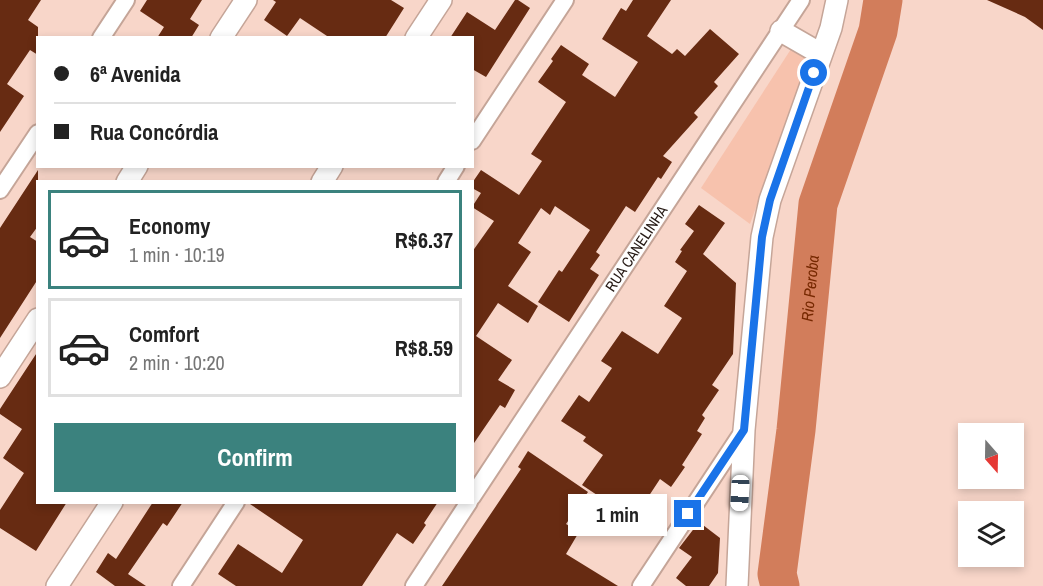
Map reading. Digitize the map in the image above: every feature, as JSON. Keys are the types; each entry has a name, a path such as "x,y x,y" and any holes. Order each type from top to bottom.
{"street":[{"path":"102,36 126,0"},
{"path":"222,36 246,0"},
{"path":"417,36 441,0"},
{"path":"474,138 565,0"},
{"name":"RUA CANELINHA","path":"474,494 801,0"},
{"path":"736,586 744,430 762,237 770,200 831,28 837,0"},
{"path":"781,30 821,54"},
{"path":"0,190 36,136"},
{"path":"0,376 36,322"},
{"path":"641,586 744,430"},
{"path":"57,586 111,504"},
{"path":"181,586 235,504"},
{"path":"414,586 468,504"}],"shaded area":[{"path":"793,46 811,54 750,224 701,188"}],"building":[{"path":"0,0 41,0 28,20 38,27 36,54 30,50 7,84 24,96 0,132"},
{"path":"147,0 202,0 190,19 199,25 192,36 158,36 164,27 140,11"},
{"path":"273,0 391,0 404,8 386,36 327,36 300,18 287,36 264,20 276,2"},
{"path":"515,0 530,8 486,77 474,70 474,36 451,36 467,12 495,30"},
{"path":"633,0 671,0 647,36 672,54 677,49 685,56 710,29 739,54 714,82 718,86 694,113 698,117 663,156 672,162 661,179 658,177 635,212 626,206 596,252 600,255 590,269 599,275 569,322 538,302 559,270 562,272 590,230 555,206 550,215 541,208 518,243 531,252 508,286 538,306 528,323 498,303 476,336 512,360 498,380 515,390 505,408 500,405 474,443 474,249 494,221 474,208 474,204 481,193 474,189 474,180 481,170 519,195 542,161 531,154 566,102 538,82 561,45 589,64 582,75 615,97 638,62 602,39 621,8 626,11"},
{"path":"987,0 1043,0 1043,30 1025,17"},
{"path":"38,170 36,229 30,237 36,241 36,282 0,338 0,228"},
{"path":"699,205 725,223 703,254 736,283 733,354 712,385 719,390 702,415 705,418 697,431 702,434 682,465 685,467 671,487 660,479 635,517 605,496 603,499 582,485 603,455 583,441 586,437 561,421 579,395 589,402 612,368 601,361 622,331 658,354 682,318 664,306 687,271 675,262 682,251 680,250 694,231 685,224"},
{"path":"36,354 36,504 66,504 36,551 0,528 0,510 24,473 3,458 22,429 0,414 0,409"},
{"path":"528,451 588,492 566,524 579,532 566,554 618,586 442,586 521,469 518,467"},
{"path":"152,504 182,504 167,526 163,523 128,574 146,586 115,586 96,572 108,553 116,559"},
{"path":"250,504 437,504 413,544 397,533 362,586 236,586 218,574 238,544 282,573 303,540"},
{"path":"699,522 720,538 718,573 709,586 686,586 676,578 692,557 679,548"}],"waterway":[{"name":"Rio Peroba","path":"780,586 777,574 796,430 818,204 878,31 883,0"}],"route":[{"path":"688,514 744,430 762,237 770,200 814,73"}]}
